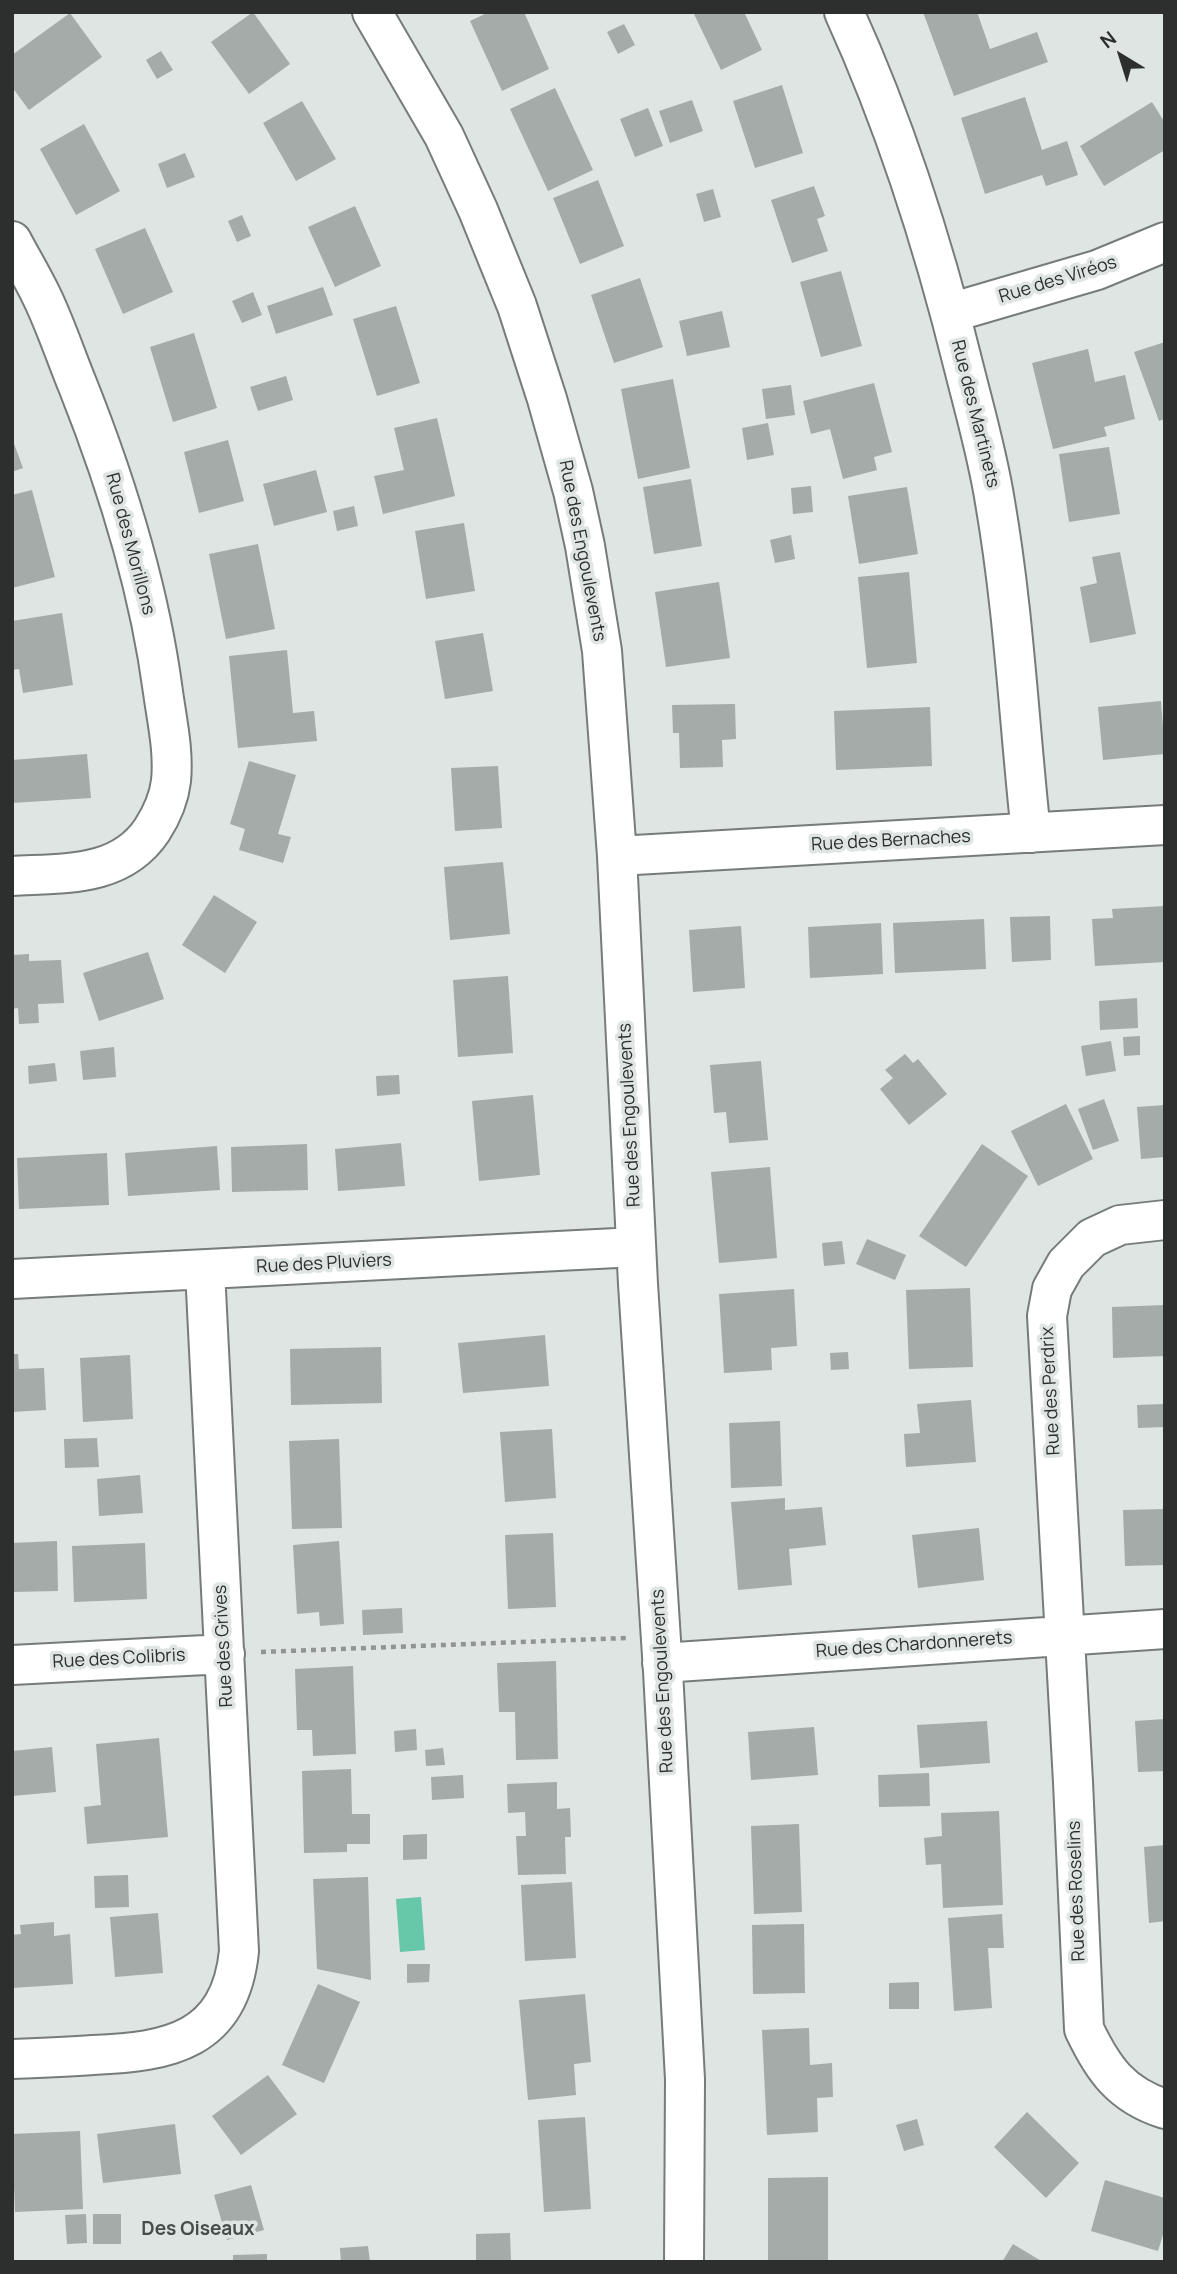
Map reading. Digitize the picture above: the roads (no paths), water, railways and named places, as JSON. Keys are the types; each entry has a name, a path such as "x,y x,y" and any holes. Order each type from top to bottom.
{"street":[{"name":"Rue des Engoulevents","path":"372,12 434,117 478,211 517,306 573,491 596,608 607,696 617,856 636,1247 685,2079 684,2262"},
{"name":"Rue des Martinets","path":"844,12 891,125 920,212 950,313 983,443 1001,536 1031,833"},
{"name":"Rue des Morillons","path":"12,241 43,299 103,451 144,584 172,756 171,783 165,806 151,832 131,853 107,867 82,872 12,876"},
{"name":"Rue des Viréos","path":"950,313 1097,270 1165,242"},
{"name":"Rue des Bernaches","path":"617,856 1165,825"},
{"name":"Rue des Perdrix","path":"1064,1634 1047,1316 1052,1289 1066,1264 1092,1238 1119,1225 1165,1220"},
{"name":"Rue des Pluviers","path":"12,1279 636,1247"},
{"name":"Rue des Grives","path":"12,2059 141,2053 183,2040 216,2016 229,1996 237,1976 239,1951 205,1270"},
{"name":"Rue des Chardonnerets","path":"661,1650 1165,1629"},
{"name":"Rue des Roselins","path":"1064,1634 1084,2029 1098,2059 1119,2084 1147,2103 1165,2109"},
{"name":"Rue des Colibris","path":"12,1665 225,1654"}],"district":[{"name":"Des Oiseaux","path":"198,2230"}]}
